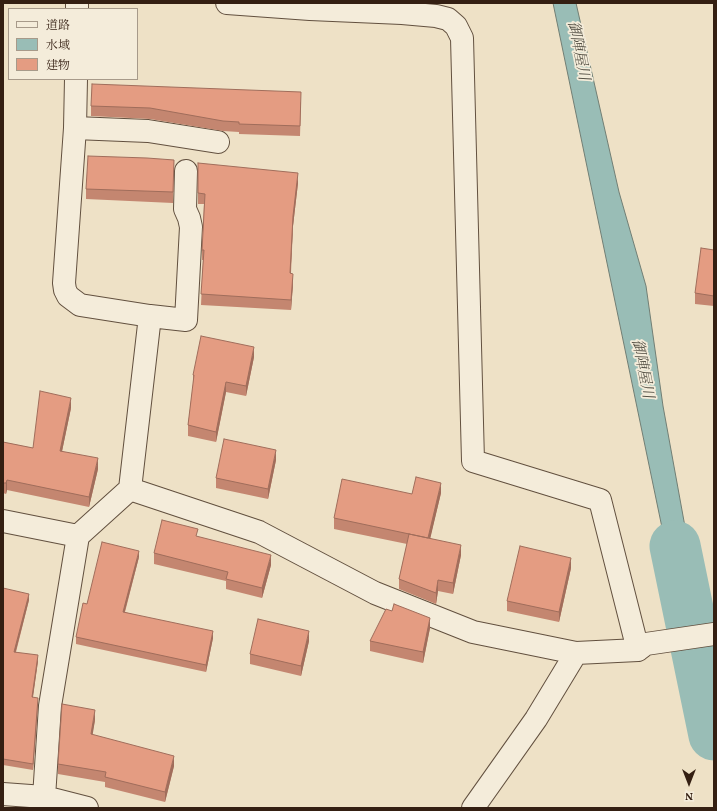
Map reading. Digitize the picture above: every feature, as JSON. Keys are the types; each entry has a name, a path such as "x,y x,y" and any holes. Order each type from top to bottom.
{"street":[{"path":"227,3 310,9 402,8 448,19 456,26 462,38 473,461 600,500 642,647"},
{"path":"76,80 75,128 64,283 68,296 74,301 80,305 186,320 191,227 185,209 186,171"},
{"path":"75,128 148,131 218,142"},
{"path":"44,797 50,706 78,536 130,490 150,316"},
{"path":"130,490 259,532 375,593 473,632 576,653 642,647 714,634"},
{"path":"3,521 78,536"},
{"path":"473,808 536,719 576,653"},
{"path":"3,794 44,797 88,808"}],"water":[{"path":"553,3 576,3 619,192 646,286 663,406 700,609 681,619"}],"building":[{"path":"92,84 301,92 300,126 239,124 239,122 223,121 150,108 91,106"},
{"path":"88,156 174,160 173,192 86,189"},
{"path":"198,163 298,173 293,216 290,273 293,274 291,300 201,294 204,250 202,250 205,194 198,193"},
{"path":"701,248 714,250 714,296 695,293"},
{"path":"201,336 254,347 246,386 226,382 216,432 188,425 193,375"},
{"path":"40,391 71,398 60,451 98,458 89,497 7,480 6,483 3,483 3,442 33,448"},
{"path":"224,439 276,450 268,489 216,478"},
{"path":"416,477 441,483 428,538 334,518 342,479 412,494"},
{"path":"162,520 198,529 196,536 271,555 262,588 226,579 228,572 154,553"},
{"path":"409,534 461,545 453,583 438,580 436,593 399,579"},
{"path":"102,542 139,551 123,612 213,631 206,665 76,637 83,603 87,604"},
{"path":"520,546 571,558 559,612 507,601"},
{"path":"3,588 29,594 14,652 38,655 32,697 38,698 33,764 3,759"},
{"path":"394,604 430,618 423,652 370,641 386,609 392,611"},
{"path":"258,619 309,631 301,666 250,654"},
{"path":"62,704 95,710 91,734 174,756 165,792 105,777 106,772 58,764"}],"waterway":[{"name":"御陣屋川","path":"675,546 714,735"}]}
